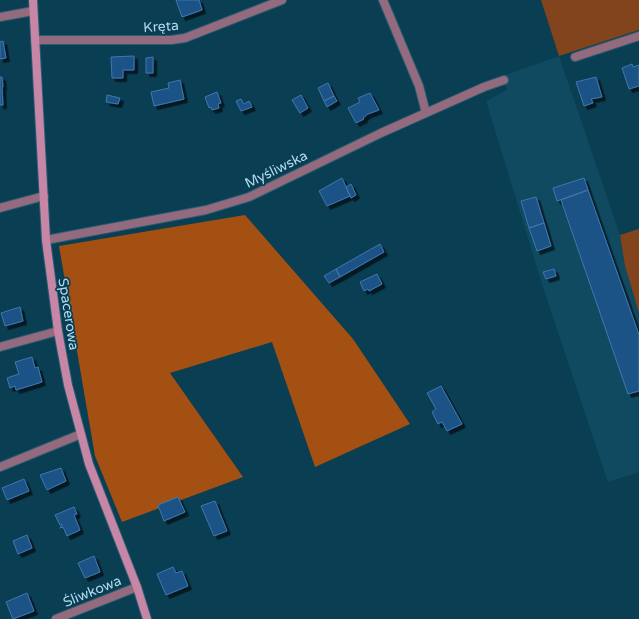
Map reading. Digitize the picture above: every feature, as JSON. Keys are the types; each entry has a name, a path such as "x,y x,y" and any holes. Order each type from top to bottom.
{"street":[{"name":"Spacerowa","path":"33,0 46,240 58,331 68,385 89,464 137,587 147,619"},
{"name":"Kręta","path":"35,40 171,40 185,38 282,0"},
{"path":"384,0 419,86 426,113"},
{"path":"0,17 33,11"},
{"path":"575,57 639,36"},
{"name":"Myśliwska","path":"46,240 206,210 249,197 484,86 504,80"},
{"path":"0,208 44,196"},
{"path":"0,347 58,331"},
{"path":"0,467 81,434"},
{"name":"Śliwkowa","path":"56,619 137,587"}],"shaded area":[{"path":"541,0 639,0 639,30 559,56"},
{"path":"559,56 620,235 625,266 639,313 639,472 608,482 543,287 486,101 507,90 502,76"},
{"path":"245,215 353,339 410,424 315,467 272,342 170,373 243,477 122,522 95,456 59,246"},
{"path":"639,229 639,313 625,266 620,235"}],"building":[{"path":"176,0 199,0 202,10 182,17"},
{"path":"3,41 6,58 0,59 0,42"},
{"path":"134,56 134,70 123,70 123,78 112,78 111,57"},
{"path":"153,57 153,73 146,73 146,58"},
{"path":"632,64 633,67 639,65 639,86 629,89 622,68"},
{"path":"0,77 2,77 3,105 0,105"},
{"path":"596,77 602,97 591,99 593,103 584,106 576,82"},
{"path":"180,80 184,99 154,106 151,92 169,88 168,83"},
{"path":"328,83 334,96 324,101 318,88"},
{"path":"217,92 221,103 218,104 219,108 212,110 211,107 209,108 205,97"},
{"path":"370,93 379,110 368,114 363,118 364,119 356,123 348,108 360,102 358,98"},
{"path":"107,95 120,98 118,104 106,102"},
{"path":"301,95 308,108 300,113 292,100"},
{"path":"334,96 337,101 327,107 324,101"},
{"path":"241,99 244,104 249,101 252,107 241,111 236,101"},
{"path":"342,178 350,196 327,206 319,191"},
{"path":"584,178 588,190 557,201 553,188"},
{"path":"351,184 356,195 351,198 346,187"},
{"path":"588,190 639,335 639,391 628,394 561,200"},
{"path":"536,197 544,223 529,228 521,201"},
{"path":"544,223 551,246 537,251 529,228"},
{"path":"380,244 384,252 340,277 336,269"},
{"path":"336,269 340,277 329,283 324,276"},
{"path":"554,269 556,276 546,279 543,272"},
{"path":"377,274 382,284 369,291 368,289 364,291 360,282"},
{"path":"20,307 23,321 5,326 1,313"},
{"path":"32,357 35,368 38,367 42,382 16,390 15,386 10,388 7,378 19,374 15,362"},
{"path":"441,386 462,424 447,431 442,422 438,424 432,412 436,409 427,393"},
{"path":"61,468 66,481 47,490 40,475"},
{"path":"24,479 29,491 7,500 2,488"},
{"path":"178,497 185,512 164,521 158,505"},
{"path":"215,501 227,531 214,536 201,506"},
{"path":"74,507 77,514 74,515 80,530 67,536 63,527 60,528 62,524 60,525 55,515"},
{"path":"27,535 32,548 18,554 13,541"},
{"path":"94,556 100,572 85,578 78,563"},
{"path":"173,567 176,573 182,571 188,586 166,595 157,574"},
{"path":"27,593 34,611 13,619 6,602"}]}
